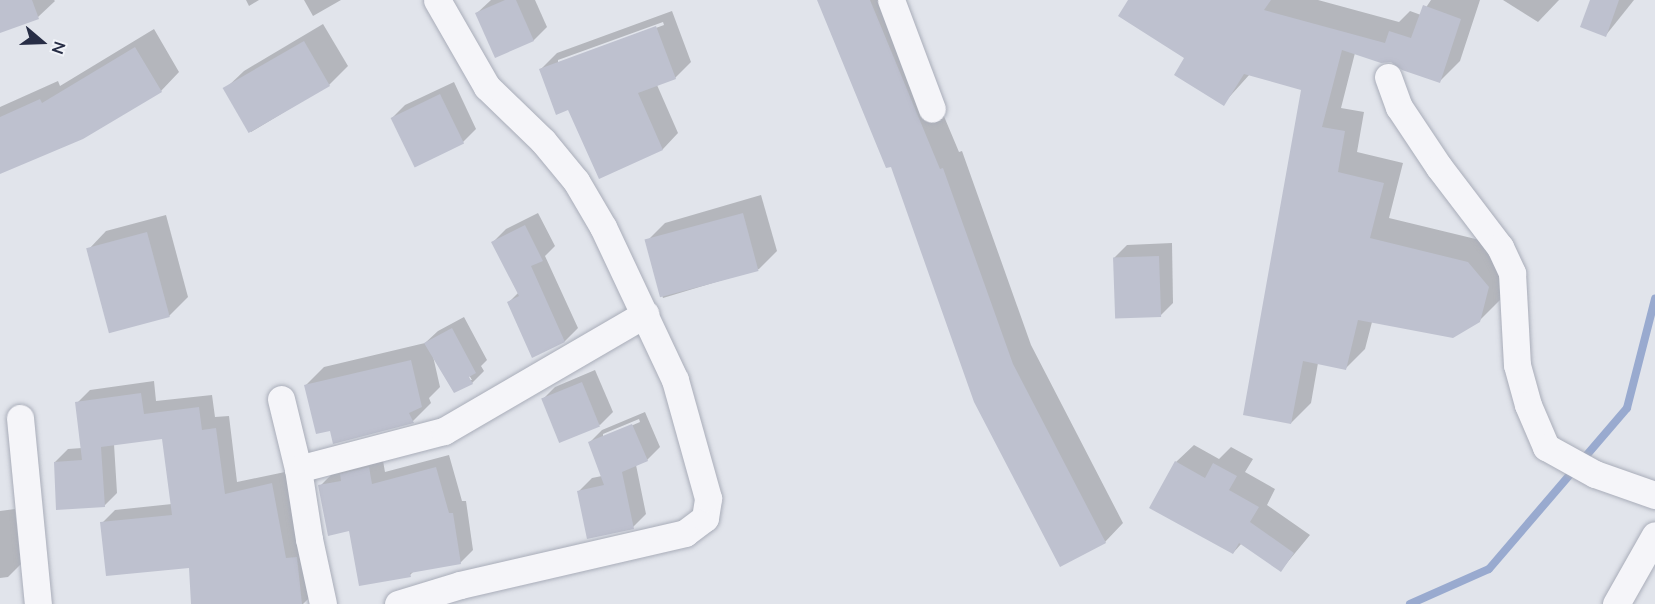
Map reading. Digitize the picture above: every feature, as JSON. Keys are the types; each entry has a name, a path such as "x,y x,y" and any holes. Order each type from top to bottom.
{"street":[{"path":"398,604 460,585 685,532 705,518 708,498 675,380 603,227 576,181 543,141 487,87 437,0"},
{"path":"891,0 932,109"},
{"path":"1388,77 1399,107 1439,167 1500,248 1512,273 1517,365 1528,405 1546,447 1595,474 1655,495"},
{"path":"298,469 444,431 645,314"},
{"path":"281,399 298,469 309,539 323,604"},
{"path":"20,418 38,604"},
{"path":"1616,604 1655,535"}],"building":[{"path":"0,0 32,0 39,19 0,33"},
{"path":"505,0 516,0 534,41 495,58 475,13"},
{"path":"817,0 870,0 940,169 943,168 1013,364 1106,543 1060,567 974,402 891,167 886,168"},
{"path":"1128,0 1271,0 1264,10 1385,43 1389,31 1411,38 1423,5 1461,19 1440,83 1402,70 1391,62 1381,63 1342,50 1322,127 1345,131 1338,172 1384,183 1370,238 1468,262 1489,287 1480,322 1453,338 1358,320 1346,370 1303,361 1291,424 1243,415 1301,90 1244,74 1224,106 1174,75 1184,58 1118,16"},
{"path":"1590,0 1619,0 1606,37 1580,27"},
{"path":"656,26 676,79 638,93 663,150 599,179 568,110 556,115 539,69"},
{"path":"304,41 330,86 249,133 223,88"},
{"path":"135,47 162,92 83,139 0,174 0,117 40,99 42,103"},
{"path":"440,94 464,143 415,168 391,118"},
{"path":"743,213 759,271 660,297 644,239"},
{"path":"525,225 543,261 531,266 565,342 532,358 507,302 519,296 491,242"},
{"path":"147,232 170,317 109,333 86,248"},
{"path":"1159,256 1161,317 1115,319 1113,258"},
{"path":"452,328 476,373 469,377 473,384 454,393 424,343"},
{"path":"411,360 422,407 409,413 414,423 333,444 330,431 316,434 304,385"},
{"path":"582,382 600,427 559,443 541,398"},
{"path":"141,393 144,414 199,407 202,430 216,428 225,494 272,483 286,558 297,557 302,604 191,604 189,568 106,576 100,522 172,515 162,439 101,447 105,507 56,510 54,462 82,460 75,402"},
{"path":"632,424 648,461 622,472 634,529 587,539 577,491 604,485 588,442"},
{"path":"1175,461 1205,478 1213,463 1237,476 1229,490 1259,507 1250,522 1294,553 1281,572 1239,543 1233,554 1149,508"},
{"path":"369,467 372,484 436,467 449,513 453,513 461,564 410,573 411,577 359,586 349,531 328,536 318,485 341,481 340,474"}],"waterway":[{"path":"1410,604 1489,569 1627,408 1655,299"}]}
